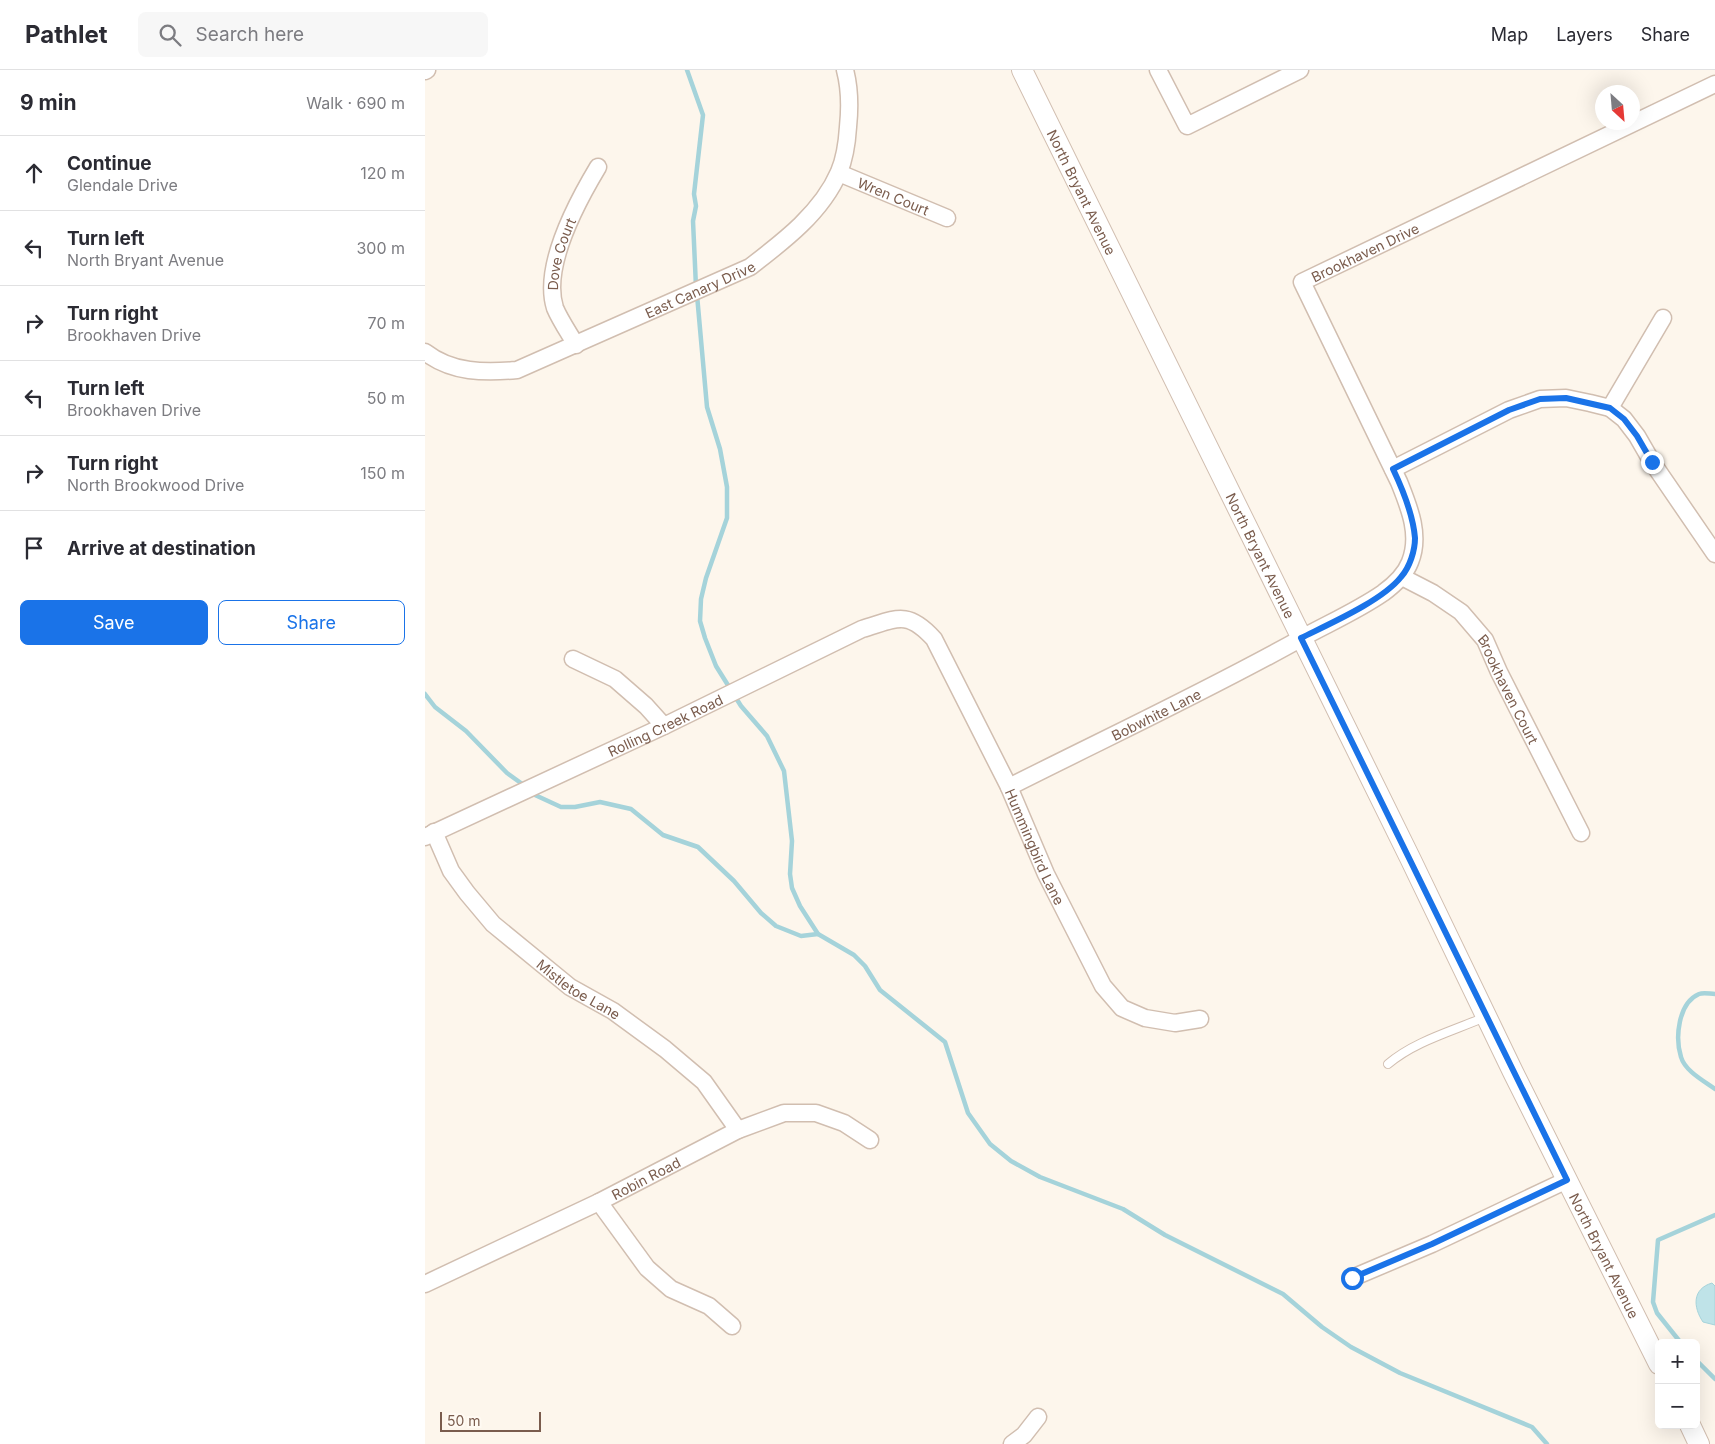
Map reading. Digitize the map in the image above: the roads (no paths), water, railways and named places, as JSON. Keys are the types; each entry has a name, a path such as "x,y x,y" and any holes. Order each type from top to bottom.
{"street":[{"name":"East Canary Drive","path":"426,358 459,369 487,372 517,370 750,267 781,243 804,221 825,197 839,173 846,152 849,119 849,87 845,70"},
{"name":"North Bryant Avenue","path":"1022,70 1513,1072 1655,1356"},
{"path":"1159,70 1187,126 1300,70"},
{"name":"Brookhaven Drive","path":"1301,638 1383,593 1401,577 1410,562 1415,539 1410,511 1393,469 1302,282 1715,84"},
{"name":"Dove Court","path":"576,345 555,307 551,281 555,260 579,200 598,167"},
{"name":"Wren Court","path":"839,173 947,218"},
{"path":"1610,408 1663,318"},
{"path":"1393,469 1509,410 1540,399 1566,398 1610,408 1624,419 1637,436 1652,462 1715,554"},
{"name":"Brookhaven Court","path":"1401,577 1433,593 1461,612 1485,640 1499,672 1581,834"},
{"name":"Rolling Creek Road","path":"430,834 664,726 862,629 907,618"},
{"name":"Hummingbird Lane","path":"907,618 922,626 934,639 1009,786 1046,874 1103,986 1122,1008 1145,1018 1175,1023 1200,1019"},
{"name":"Bobwhite Lane","path":"1009,786 1264,660 1301,638"},
{"path":"573,659 615,679 646,706 664,726"},
{"name":"Mistletoe Lane","path":"430,834 451,871 493,924 570,987 613,1011 665,1049 704,1082 738,1130"},
{"name":"Robin Road","path":"425,1284 599,1202 738,1130 785,1113 816,1113 844,1123 870,1140"},
{"path":"1352,1278 1432,1244 1567,1180"},
{"path":"599,1202 647,1268 671,1289 709,1306 732,1326"},
{"path":"1012,1444 1024,1435 1038,1417"},
{"path":"1692,1429 1699,1444"}],"lane":[{"path":"1388,1064 1397,1056 1419,1045 1487,1016"}],"water":[{"path":"1712,1283 1715,1286 1715,1325 1703,1322 1696,1305 1698,1294 1705,1286"}],"waterway":[{"path":"687,70 703,115 694,194 696,206 693,221 696,287"},
{"path":"697,295 707,407 720,449 727,487 727,518 706,578 701,599 700,621 716,666 741,706 767,736 784,771 792,841 790,874 792,888 800,906 818,934 854,955 865,966 880,990 945,1042 968,1113 990,1144 1011,1161 1040,1177 1123,1209 1165,1235 1283,1294 1322,1327 1351,1347 1400,1373 1532,1427 1547,1444"},
{"path":"425,694 435,707 466,731 507,773 525,786"},
{"path":"531,792 561,807 575,807 600,802 631,809 663,835 698,847 734,881 761,913 776,926 801,936 818,934"},
{"path":"1715,994 1699,994 1686,1005 1682,1013 1678,1040 1681,1057 1686,1067 1715,1089"},
{"path":"1678,1339 1657,1313 1653,1302 1658,1240 1715,1215"},
{"path":"1700,1364 1715,1379"}]}
